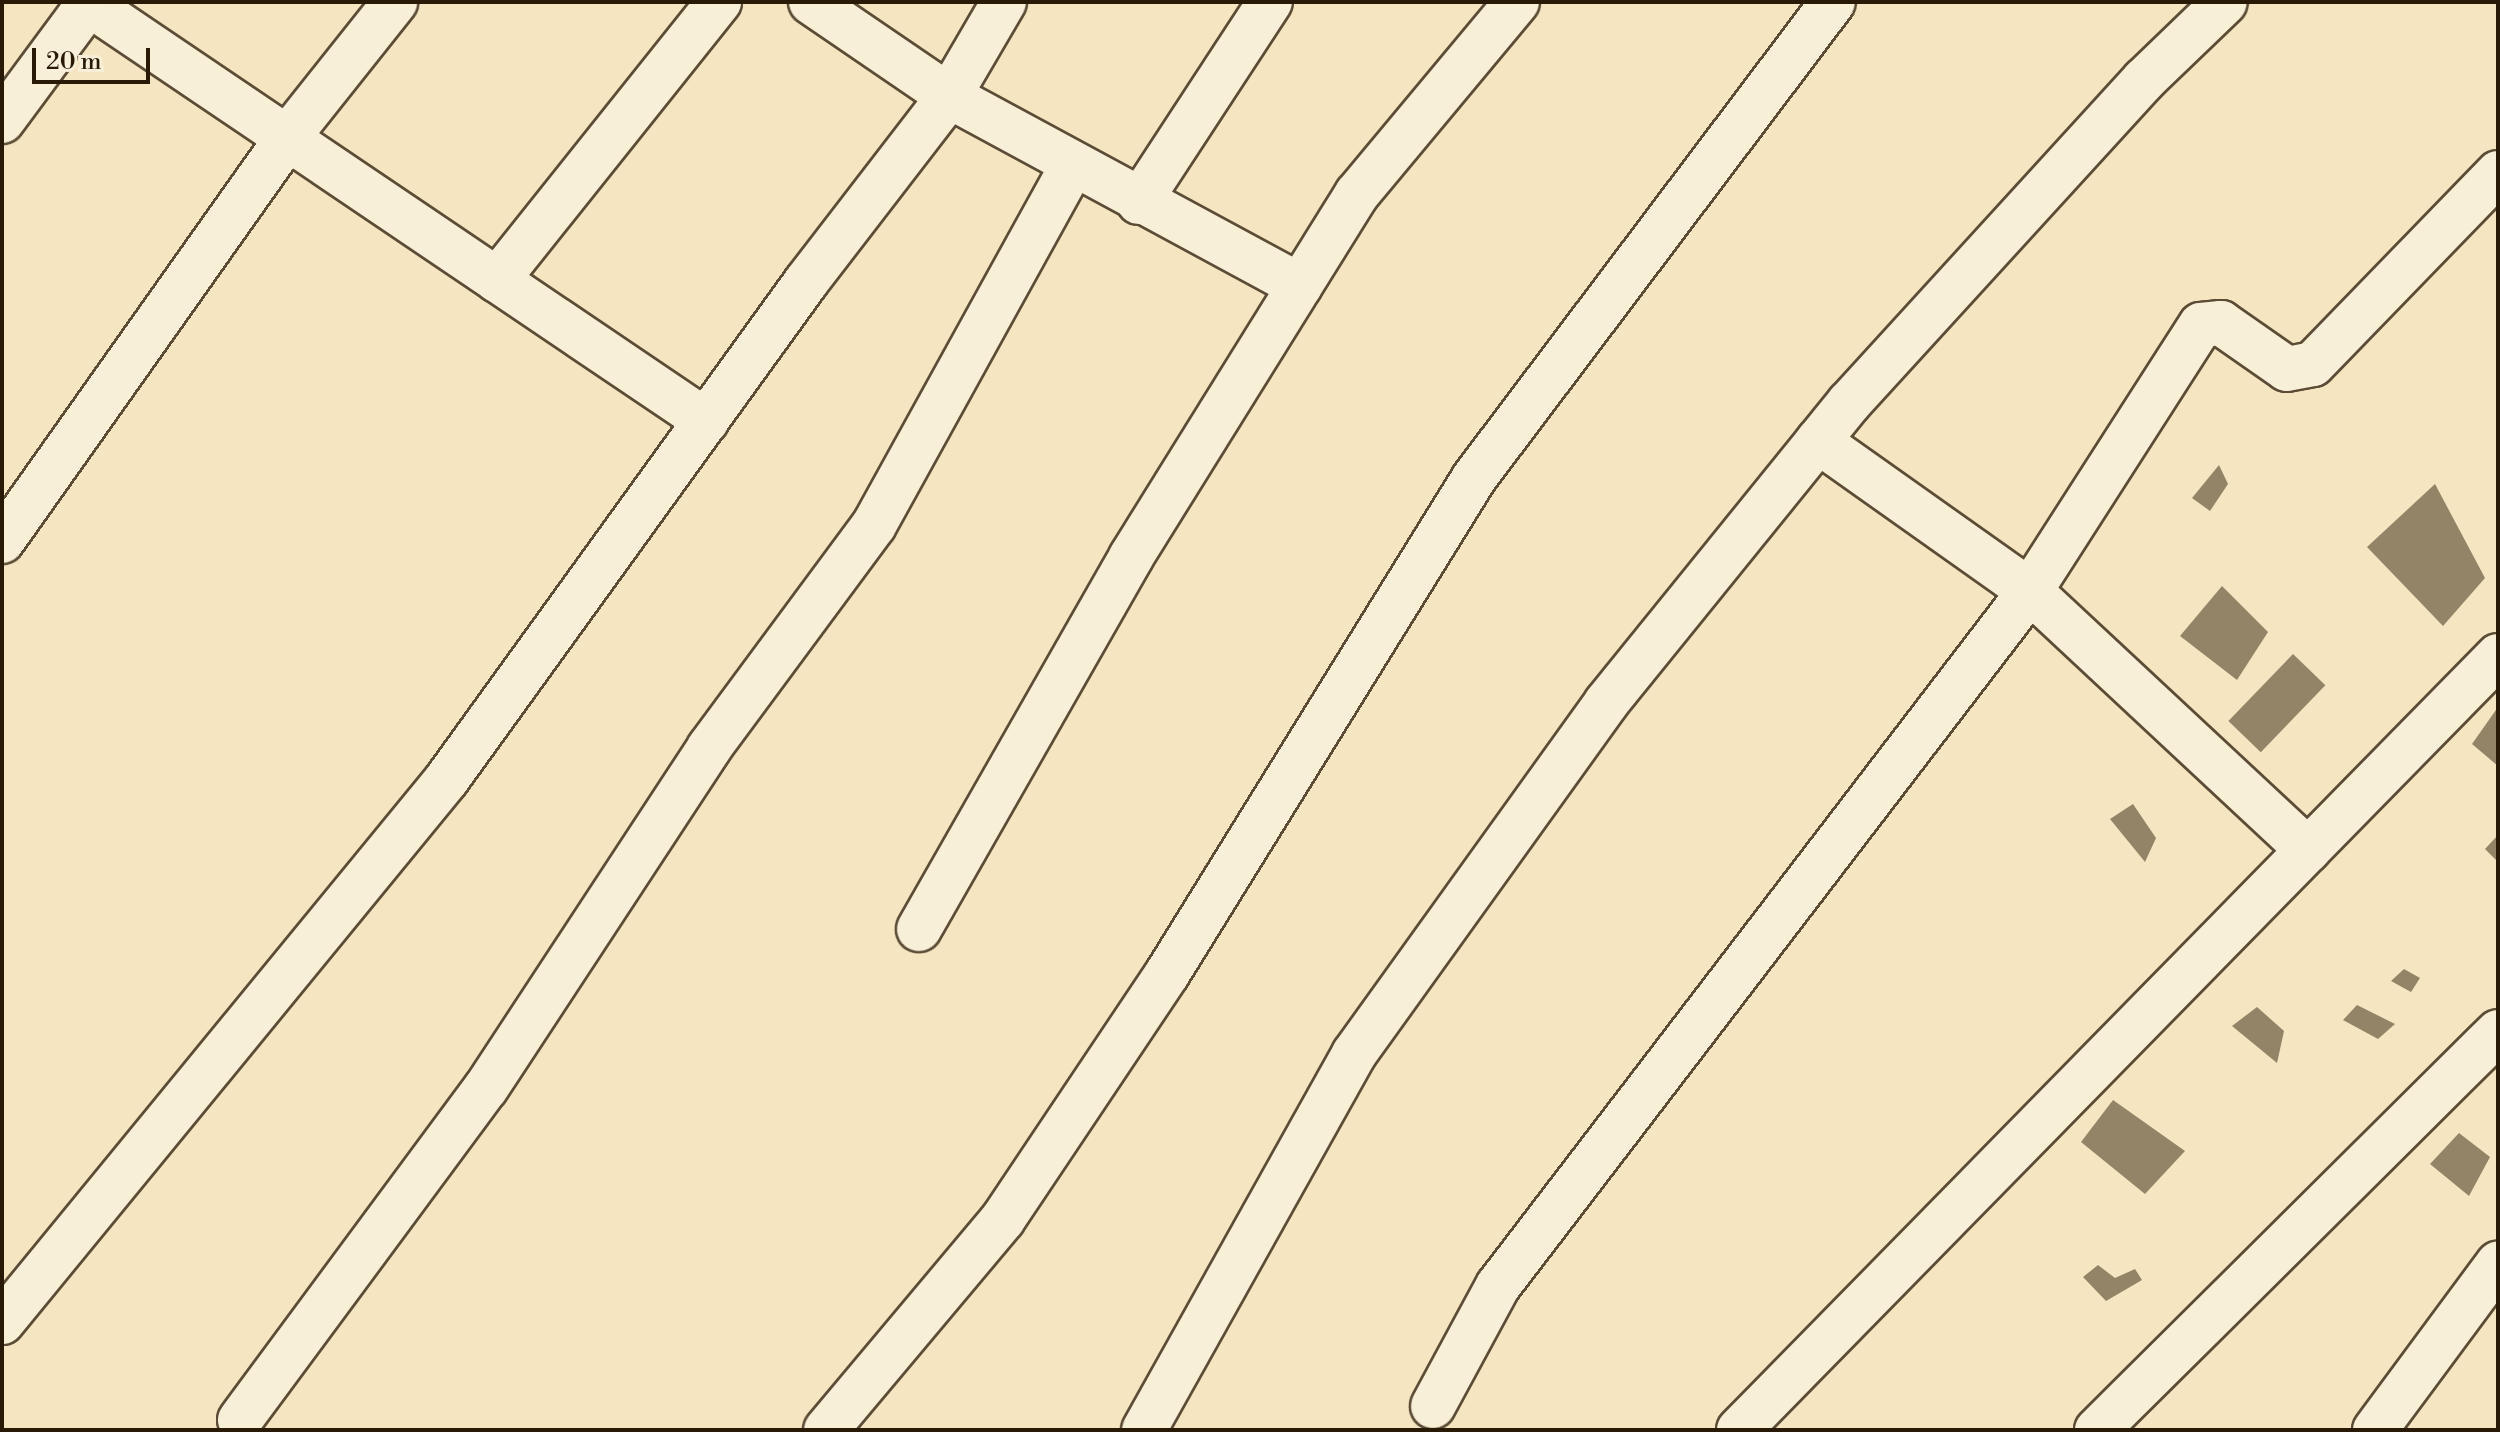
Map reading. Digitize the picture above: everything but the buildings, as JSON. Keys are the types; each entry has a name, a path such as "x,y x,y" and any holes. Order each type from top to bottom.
{"street":[{"path":"2,541 287,138 395,2"},
{"path":"497,280 719,2"},
{"path":"811,2 949,96 1139,202 1300,286"},
{"path":"2,1322 447,779 706,421 949,96 1004,2"},
{"path":"1139,202 1270,2"},
{"path":"919,929 1131,557 1357,194 1517,2"},
{"path":"826,1430 1003,1219 1167,974 1474,478 1833,2"},
{"path":"1144,1430 1354,1054 1606,703 1818,441 2134,91 2225,2"},
{"path":"2,121 89,3 706,421"},
{"path":"240,1420 486,1088 709,748 874,525 1073,165"},
{"path":"1433,1406 1498,1286 2030,591 2201,325 2221,323 2287,369 2313,364 2498,173"},
{"path":"1818,441 2030,591 2308,850"},
{"path":"1739,1430 2498,656"},
{"path":"2097,1430 2498,1032"},
{"path":"2375,1430 2498,1264"}]}
